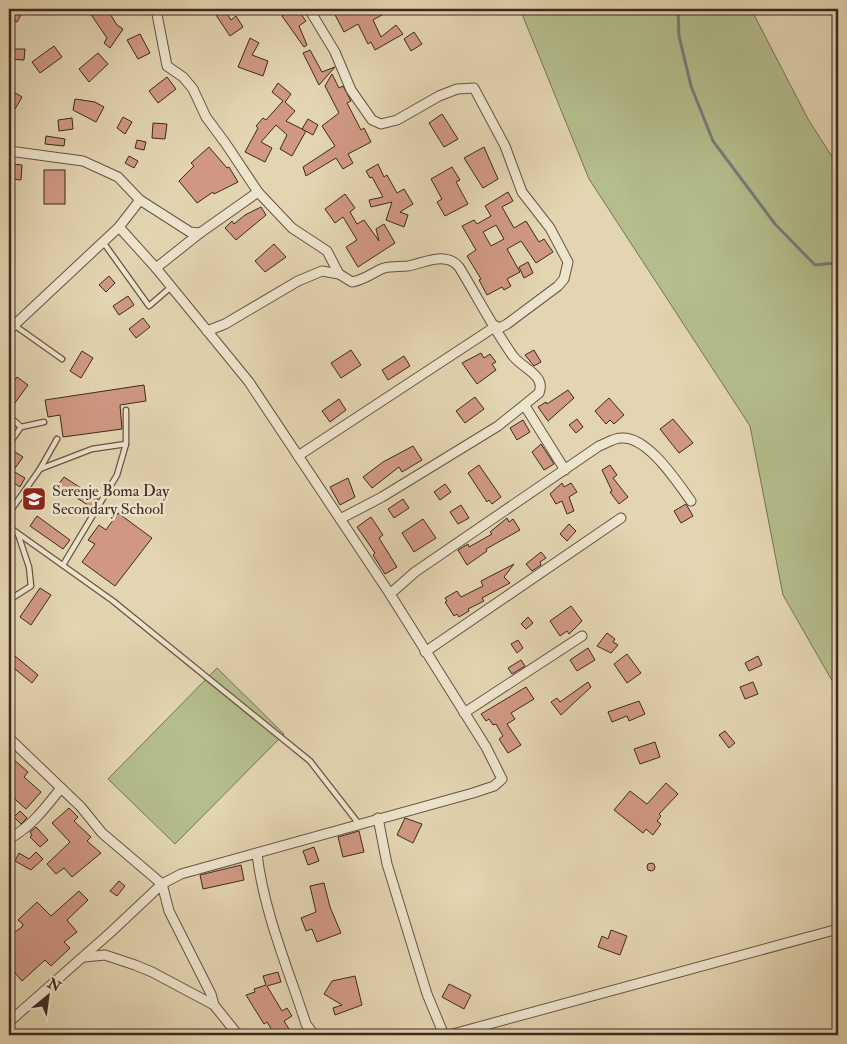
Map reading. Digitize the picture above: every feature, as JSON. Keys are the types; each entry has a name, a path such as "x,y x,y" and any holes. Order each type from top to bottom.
{"street":[{"path":"156,9 167,66 183,77 193,89 206,117 258,192 292,228 327,250 339,274"},
{"path":"298,456 496,328 507,324 558,286 566,274 568,262 550,228 522,192 504,146 474,88 457,89 397,120 381,124 372,120 351,90 335,52 309,9"},
{"path":"9,151 83,160 118,177 140,200 190,232 200,233"},
{"path":"156,268 176,255 200,233 258,192"},
{"path":"11,328 119,227 140,200"},
{"path":"11,1015 84,957 162,884 181,874 480,791 494,786 502,779 486,748 390,594 249,382 156,268 119,227"},
{"path":"207,331 225,324 298,281 322,271 339,274 352,282 366,280 384,268 408,266 434,259 454,261 514,358 540,379 542,386 539,393 498,426 382,497 340,519"},
{"path":"525,406 565,470"},
{"path":"390,594 415,572 599,446 621,438 638,442 665,466 690,502"},
{"path":"425,652 621,518"},
{"path":"464,713 582,636"},
{"path":"9,738 61,788 102,833 162,884 168,911 211,994 214,1005"},
{"path":"9,839 21,832 40,816 61,788"},
{"path":"378,818 387,864 427,994 444,1035"},
{"path":"257,854 261,882 274,925 306,1024 314,1035"},
{"path":"449,1035 838,929"},
{"path":"84,957 105,955 152,972 214,1005 238,1035"}],"lane":[{"path":"103,242 149,306 171,287"},
{"path":"11,328 62,359"},
{"path":"63,565 117,474 126,444 126,410"},
{"path":"9,416 21,427"},
{"path":"9,444 21,427 44,422"},
{"path":"9,513 40,469 56,439"},
{"path":"40,469 92,449 126,444"},
{"path":"9,527 113,601 310,761 360,824"},
{"path":"9,600 14,599 31,586 29,567 18,533"}],"green space":[{"path":"520,9 751,9 808,119 838,166 838,691 783,595 750,426 589,179"},
{"path":"217,668 284,734 175,844 108,779"}],"building":[{"path":"9,9 24,9 17,22 9,17"},
{"path":"96,9 107,9 117,25 123,29 110,48 104,43 107,38 90,13"},
{"path":"212,9 224,9 231,20 236,16 243,27 230,36"},
{"path":"292,9 297,9 306,21 299,26 307,45 304,47 282,16"},
{"path":"332,9 392,9 373,20 381,37 396,25 403,34 375,50 371,42 368,44 358,24 344,32"},
{"path":"414,32 422,44 411,51 404,39"},
{"path":"140,34 150,53 138,59 127,40"},
{"path":"250,38 259,43 252,55 268,61 263,76 238,67"},
{"path":"54,46 62,57 40,73 32,62"},
{"path":"9,49 25,49 24,60 9,59"},
{"path":"310,50 322,72 335,67 319,85 303,53"},
{"path":"98,53 108,64 89,82 79,69"},
{"path":"332,74 339,88 343,86 351,101 347,103 361,130 364,128 371,142 348,154 353,163 343,169 336,158 306,176 303,167 335,146 322,126 339,113 325,86"},
{"path":"167,77 176,89 158,103 149,91"},
{"path":"278,83 291,94 285,102 295,111 286,121 306,131 292,156 280,149 287,135 276,125 261,142 272,148 265,162 245,152 258,128 256,126 263,118 266,120 283,101 272,92"},
{"path":"9,89 22,97 15,109 9,106"},
{"path":"75,99 95,102 104,107 96,122 73,110"},
{"path":"442,114 458,139 444,147 429,123"},
{"path":"123,117 132,122 125,134 117,128"},
{"path":"72,118 73,129 59,131 58,120"},
{"path":"308,119 318,125 313,135 302,129"},
{"path":"153,123 167,124 165,139 152,138"},
{"path":"46,136 65,139 64,146 45,144"},
{"path":"137,140 146,142 144,150 135,148"},
{"path":"209,147 227,168 229,167 238,182 214,194 213,192 197,203 179,181 194,166 191,163"},
{"path":"484,147 498,179 483,188 464,158"},
{"path":"129,156 138,161 134,168 125,163"},
{"path":"13,164 22,165 21,180 11,179"},
{"path":"378,164 384,177 387,175 397,193 404,189 413,204 400,212 408,215 404,227 386,220 392,202 371,207 369,200 383,197 372,177 370,178 366,171"},
{"path":"452,167 460,180 456,182 468,204 445,216 437,202 442,199 431,179"},
{"path":"44,170 65,170 65,204 44,204"},
{"path":"508,192 513,201 502,207 514,228 526,221 539,242 544,239 553,252 536,263 521,241 507,249 520,272 507,279 511,286 504,290 502,287 487,295 479,280 481,279 467,256 476,250 462,226 474,220 477,224 491,216 485,206","holes":["496,225 504,239 491,246 483,232"]},
{"path":"345,194 355,208 350,212 357,224 364,220 379,241 376,229 384,224 395,243 358,267 346,247 357,240 343,217 335,223 325,209"},
{"path":"261,207 266,215 236,240 225,228 232,221 234,224 245,215"},
{"path":"274,244 286,257 265,272 255,261"},
{"path":"528,262 533,273 524,278 519,267"},
{"path":"109,276 115,283 106,292 99,285"},
{"path":"128,296 134,305 119,315 113,306"},
{"path":"143,318 150,327 136,338 129,329"},
{"path":"351,350 361,365 341,378 331,363"},
{"path":"534,350 541,362 534,366 525,355"},
{"path":"82,351 93,358 81,378 70,371"},
{"path":"481,353 484,358 490,354 496,362 492,364 496,370 477,384 462,363"},
{"path":"404,356 410,366 388,380 382,370"},
{"path":"17,377 28,385 9,411 9,389"},
{"path":"144,385 146,401 120,405 122,429 63,437 60,415 48,417 45,400"},
{"path":"568,390 574,398 548,421 538,407 546,402 547,404"},
{"path":"475,397 484,409 465,423 456,411"},
{"path":"609,398 624,415 614,424 610,420 606,424 595,411"},
{"path":"339,399 346,410 330,422 322,411"},
{"path":"577,419 583,427 576,433 569,425"},
{"path":"673,419 693,443 679,453 660,429"},
{"path":"523,420 530,432 517,440 510,428"},
{"path":"541,444 554,464 544,470 532,452"},
{"path":"413,446 422,460 402,472 399,467 372,488 363,477 383,462"},
{"path":"12,450 23,457 13,471 25,478 20,487 9,480 9,456"},
{"path":"479,465 501,497 492,504 489,500 487,502 468,473"},
{"path":"610,465 617,475 613,478 628,497 619,504 610,492 612,491 602,470"},
{"path":"64,477 98,499 92,508 58,485"},
{"path":"348,478 355,497 340,505 330,487"},
{"path":"562,483 564,487 571,483 577,492 569,497 574,511 567,514 562,501 556,504 550,494"},
{"path":"445,484 451,492 440,500 434,492"},
{"path":"403,499 409,508 394,518 388,509"},
{"path":"686,504 693,516 681,523 674,511"},
{"path":"461,505 469,518 458,524 450,512"},
{"path":"118,513 152,538 115,586 82,562 95,544 88,540 99,525 106,530"},
{"path":"37,516 70,540 63,549 30,526"},
{"path":"371,517 383,535 379,538 397,567 385,574 373,555 375,553 357,527"},
{"path":"507,518 509,522 513,519 520,530 486,549 487,551 467,565 458,550 468,544 469,547 492,534 490,532"},
{"path":"423,519 436,538 414,552 402,533"},
{"path":"569,524 576,531 567,541 560,534"},
{"path":"541,552 546,558 540,562 541,565 532,571 526,564"},
{"path":"514,564 504,577 510,583 482,598 484,601 468,609 469,611 459,617 457,614 454,616 445,602 447,601 445,598 457,591 461,597 483,586 481,581"},
{"path":"40,588 51,595 31,625 20,617"},
{"path":"571,606 582,621 569,634 567,631 560,636 550,621"},
{"path":"528,617 533,623 526,629 521,624"},
{"path":"607,633 615,639 613,642 618,645 611,653 597,646"},
{"path":"518,640 523,648 517,653 511,644"},
{"path":"588,648 595,660 577,671 570,660"},
{"path":"9,651 38,675 32,683 9,664"},
{"path":"627,654 641,673 627,683 614,664"},
{"path":"758,656 762,665 749,671 745,663"},
{"path":"521,660 525,666 512,674 508,668"},
{"path":"588,682 591,687 561,715 551,702 557,698 560,702"},
{"path":"753,682 758,694 745,699 740,687"},
{"path":"526,687 534,699 511,713 515,719 507,724 521,745 508,753 499,739 503,736 496,724 493,725 489,719 486,721 481,714"},
{"path":"639,701 645,714 629,721 627,716 612,722 608,712"},
{"path":"725,731 735,743 729,748 719,735"},
{"path":"655,742 660,757 640,764 634,749"},
{"path":"13,759 28,772 24,777 41,792 26,809 9,794 9,764"},
{"path":"666,783 678,794 659,814 661,816 657,821 661,824 653,835 646,829 643,833 614,810 630,791 647,804"},
{"path":"69,808 78,817 74,821 91,837 87,841 101,853 72,877 64,868 56,874 47,864 70,842 52,823"},
{"path":"20,811 27,818 21,824 14,817"},
{"path":"405,818 422,824 413,843 397,835"},
{"path":"36,827 48,840 40,847 30,837 32,835 30,832"},
{"path":"359,831 364,852 343,857 338,837"},
{"path":"314,847 319,861 308,865 303,851"},
{"path":"36,852 43,859 31,870 15,861 19,853 29,859"},
{"path":"651,863 655,867 651,871 647,867"},
{"path":"241,865 244,880 203,889 200,875"},
{"path":"119,881 125,886 117,896 110,891"},
{"path":"324,883 330,907 341,933 317,942 312,929 306,931 301,918 316,912 310,886"},
{"path":"79,891 88,900 67,920 77,932 64,942 70,948 51,966 45,960 22,981 9,966 9,936 22,927 23,924 18,920 37,902 51,916"},
{"path":"611,930 627,936 620,955 598,947 602,936 608,939"},
{"path":"278,972 281,982 267,986 282,1011 287,1008 292,1016 284,1021 289,1029 275,1035 267,1022 264,1024 246,995 255,992 254,989 266,985 263,976"},
{"path":"355,976 362,1005 335,1015 333,1008 342,1005 324,994 332,981"},
{"path":"449,984 471,995 464,1009 442,997"}],"waterway":[{"path":"678,9 679,36 691,86 713,141 775,224 815,265 835,263 838,319"}],"place":[{"name":"Serenje Boma Day Secondary School","path":"34,499"}]}
